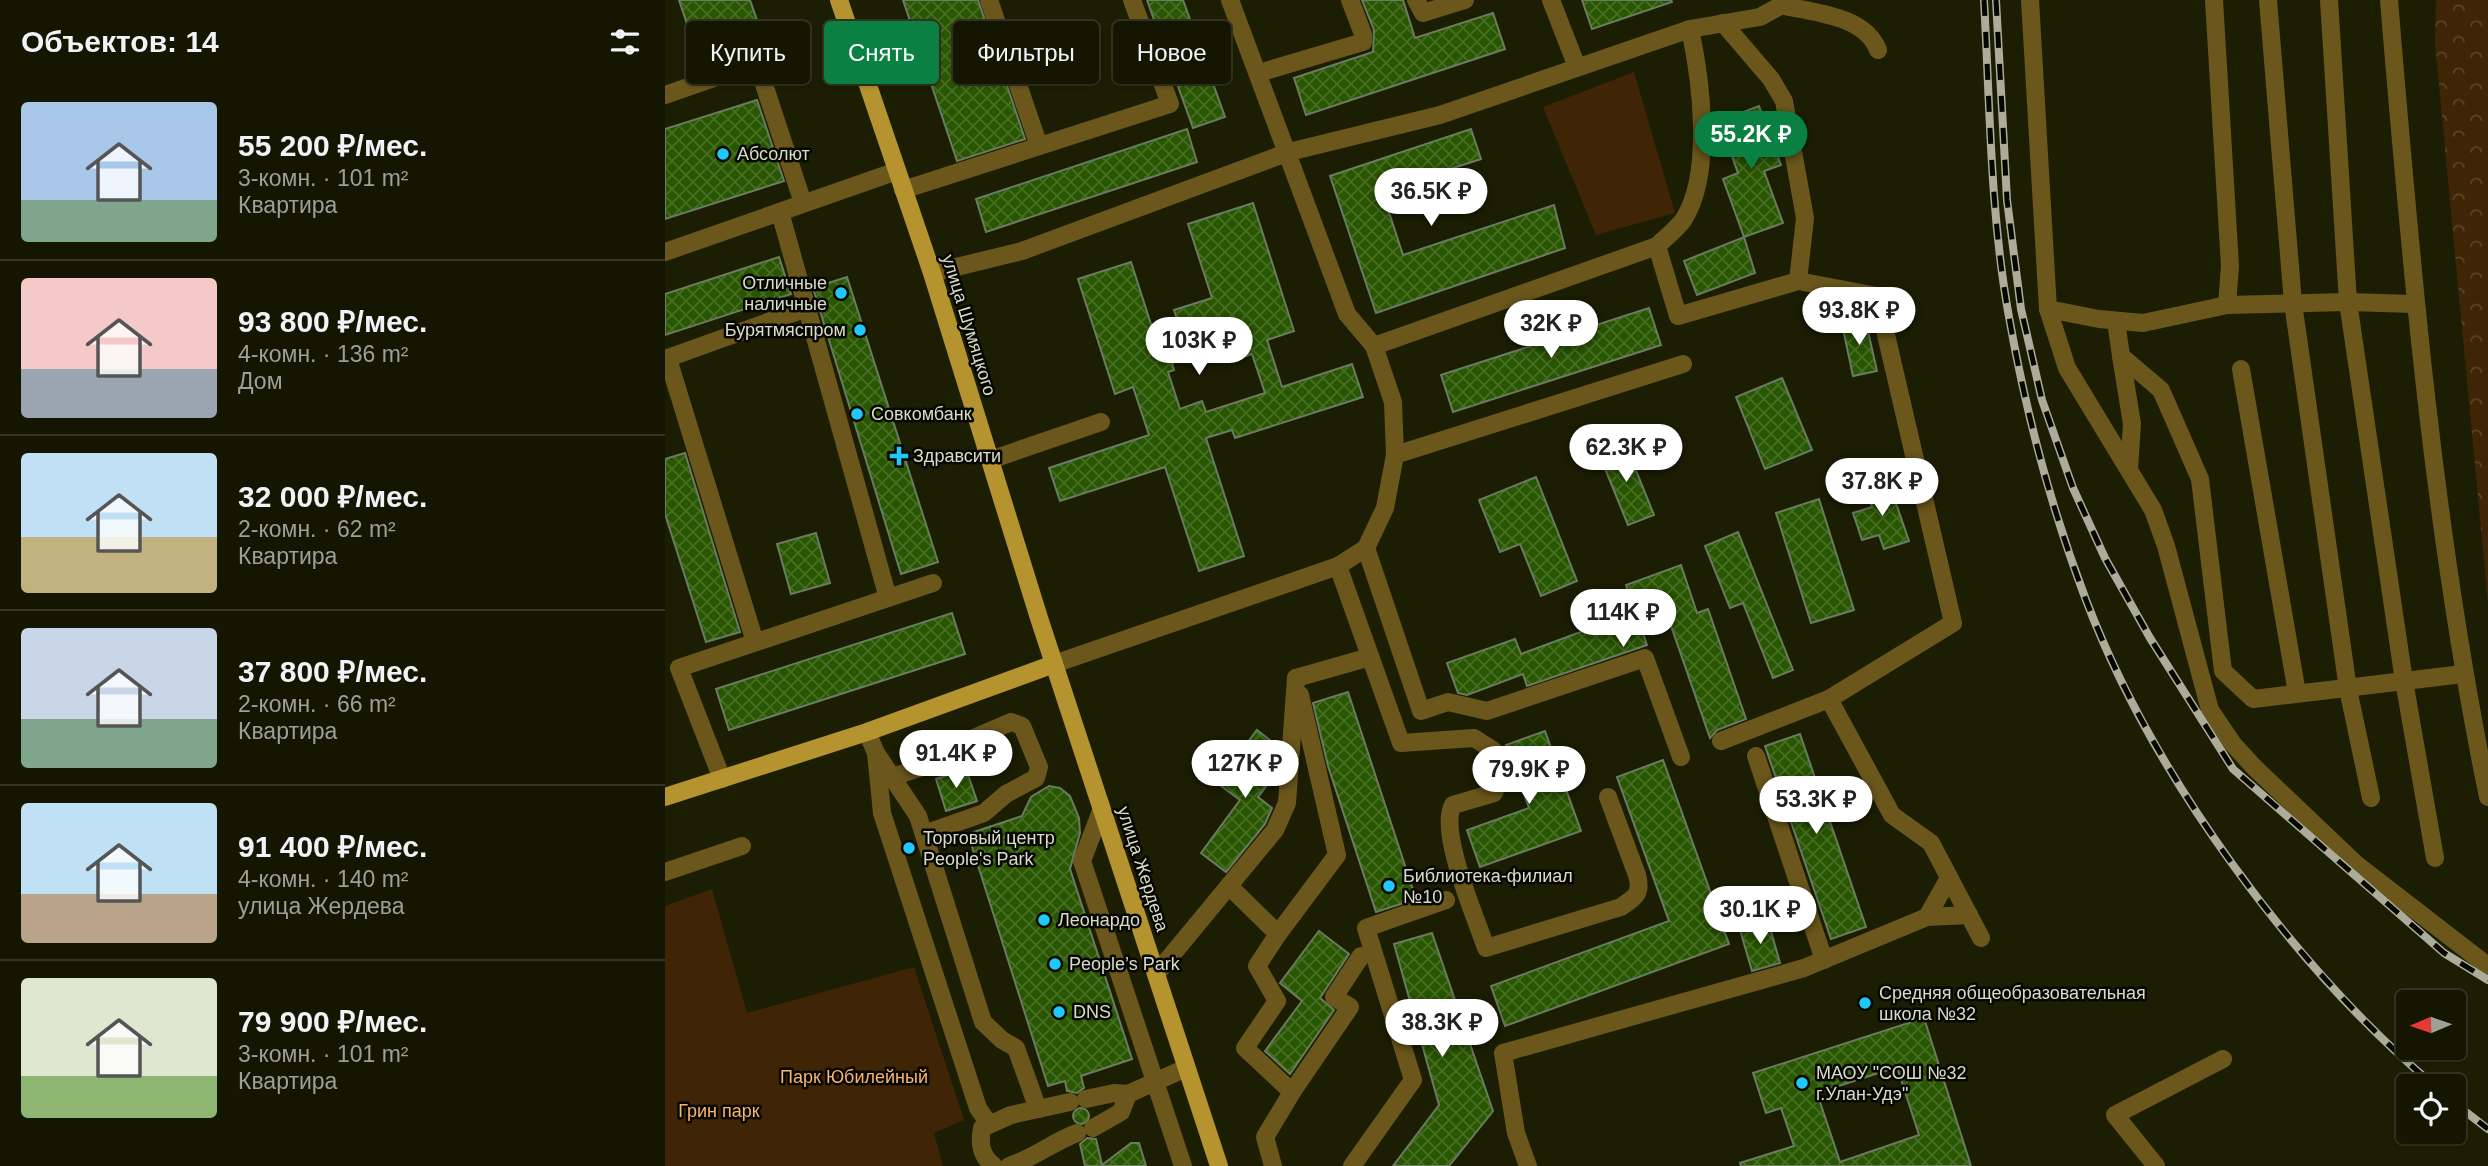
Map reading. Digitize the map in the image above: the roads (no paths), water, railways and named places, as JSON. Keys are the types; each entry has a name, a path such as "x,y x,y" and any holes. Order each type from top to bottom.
{"main road":[{"name":"улица Шумяцкого","path":"839,0 932,273 1054,664"},
{"path":"665,797 867,732 1054,664"},
{"name":"улица Жердева","path":"1054,664 1219,1166"}],"street":[{"path":"989,0 1039,146"},
{"path":"903,190 1170,104 1132,0"},
{"path":"1054,664 1338,566 1366,548 1385,508 1395,455 1393,402 1374,346 1347,314 1289,152 1230,0"},
{"path":"1259,73 1363,42 1363,34 1350,0"},
{"path":"1416,0 1423,13 1465,0"},
{"path":"1551,0 1577,67"},
{"path":"2030,0 2048,309 2067,368 2153,510 2166,546 2210,710 2233,744 2357,864 2488,966"},
{"path":"2214,0 2230,266 2227,305"},
{"path":"2268,0 2293,303 2348,689 2371,798"},
{"path":"2329,0 2348,302 2404,681 2435,858"},
{"path":"2389,0 2414,304 2463,674 2488,797"},
{"path":"932,273 1022,251 1289,152 1440,115 1690,29 1760,17 1788,3 1856,24 1874,39 1878,50"},
{"path":"1723,23 1771,79 1784,101 1805,218 1798,281"},
{"path":"1374,346 1657,246 1684,219 1697,181 1702,121 1700,75 1690,29"},
{"path":"665,95 757,63 803,203"},
{"path":"665,252 897,171"},
{"path":"780,212 887,598"},
{"path":"1657,246 1678,316 1798,281 1877,296 1953,623 1829,699 1721,741"},
{"path":"2048,309 2143,323 2227,305 2348,302 2414,304"},
{"path":"755,642 666,359 807,308"},
{"path":"2116,321 2132,424 2129,469"},
{"path":"2121,356 2161,390 2200,479 2223,671 2253,699 2463,674"},
{"path":"1395,455 1683,364"},
{"path":"2241,369 2297,693"},
{"path":"990,460 1101,422"},
{"path":"1366,548 1422,711 1448,702 1487,711 1645,658 1681,757"},
{"path":"1338,566 1401,743 1474,738 1493,750 1502,774 1494,793 1453,805 1448,813 1453,850 1486,948 1621,907 1637,896 1640,887 1637,874 1608,797"},
{"path":"722,779 672,670 933,583"},
{"path":"1296,678 1370,657"},
{"path":"1156,974 1275,830 1287,803 1296,678"},
{"path":"1292,1091 1245,1048 1277,1001 1257,966 1337,855 1296,678"},
{"path":"1829,699 1892,815 1931,844 1981,938"},
{"path":"892,777 935,763 948,749 1011,722 1022,726 1039,767 1036,778 1006,794 984,813 924,834"},
{"path":"867,732 876,753 918,816 983,1022 1002,1040 1016,1048 1038,1109"},
{"path":"876,753 882,813 978,1108 989,1124"},
{"path":"1756,756 1825,960"},
{"path":"1101,811 1082,861 1183,1166"},
{"path":"665,872 742,846"},
{"path":"1927,917 1949,878"},
{"path":"1229,886 1278,934"},
{"path":"1352,1166 1413,1080 1366,928 1446,900"},
{"path":"1528,1166 1516,1133 1503,1053 1721,994 1825,960 1927,917 1969,915"},
{"path":"1273,1166 1265,1137 1292,1091 1350,1007 1334,997 1361,956"},
{"path":"2156,1166 2115,1115 2223,1059"},
{"path":"994,1166 985,1159 980,1141 982,1128 989,1124 1011,1115 1078,1100 1114,1093 1128,1094 1156,1079 1187,1068"},
{"path":"1009,1166 1028,1160 1062,1139 1121,1112 1128,1094"}],"railway":[{"path":"1984,0 1994,199 2009,317 2041,460 2086,600 2114,666 2148,733 2232,864 2330,985 2422,1074"},
{"path":"1996,0 2007,200 2021,309 2042,400 2073,488 2105,558 2150,638 2233,769 2444,953 2488,980"},
{"path":"2466,1112 2488,1129"}],"place":[{"name":"Абсолют","path":"723,154"},
{"name":"Отличные наличные","path":"841,293"},
{"name":"Бурятмяспром","path":"860,330"},
{"name":"Совкомбанк","path":"857,414"},
{"name":"Здравсити","path":"899,456"},
{"name":"Торговый центр People's Park","path":"909,848"},
{"name":"Библиотека-филиал №10","path":"1389,886"},
{"name":"Леонардо","path":"1044,920"},
{"name":"People’s Park","path":"1055,964"},
{"name":"Средняя общеобразовательная школа №32","path":"1865,1003"},
{"name":"DNS","path":"1059,1012"},
{"name":"МАОУ \"СОШ №32 г.Улан-Удэ\"","path":"1802,1083"}],"park label":[{"name":"Парк Юбилейный","path":"854,1077"},
{"name":"Грин парк","path":"719,1111"}]}
